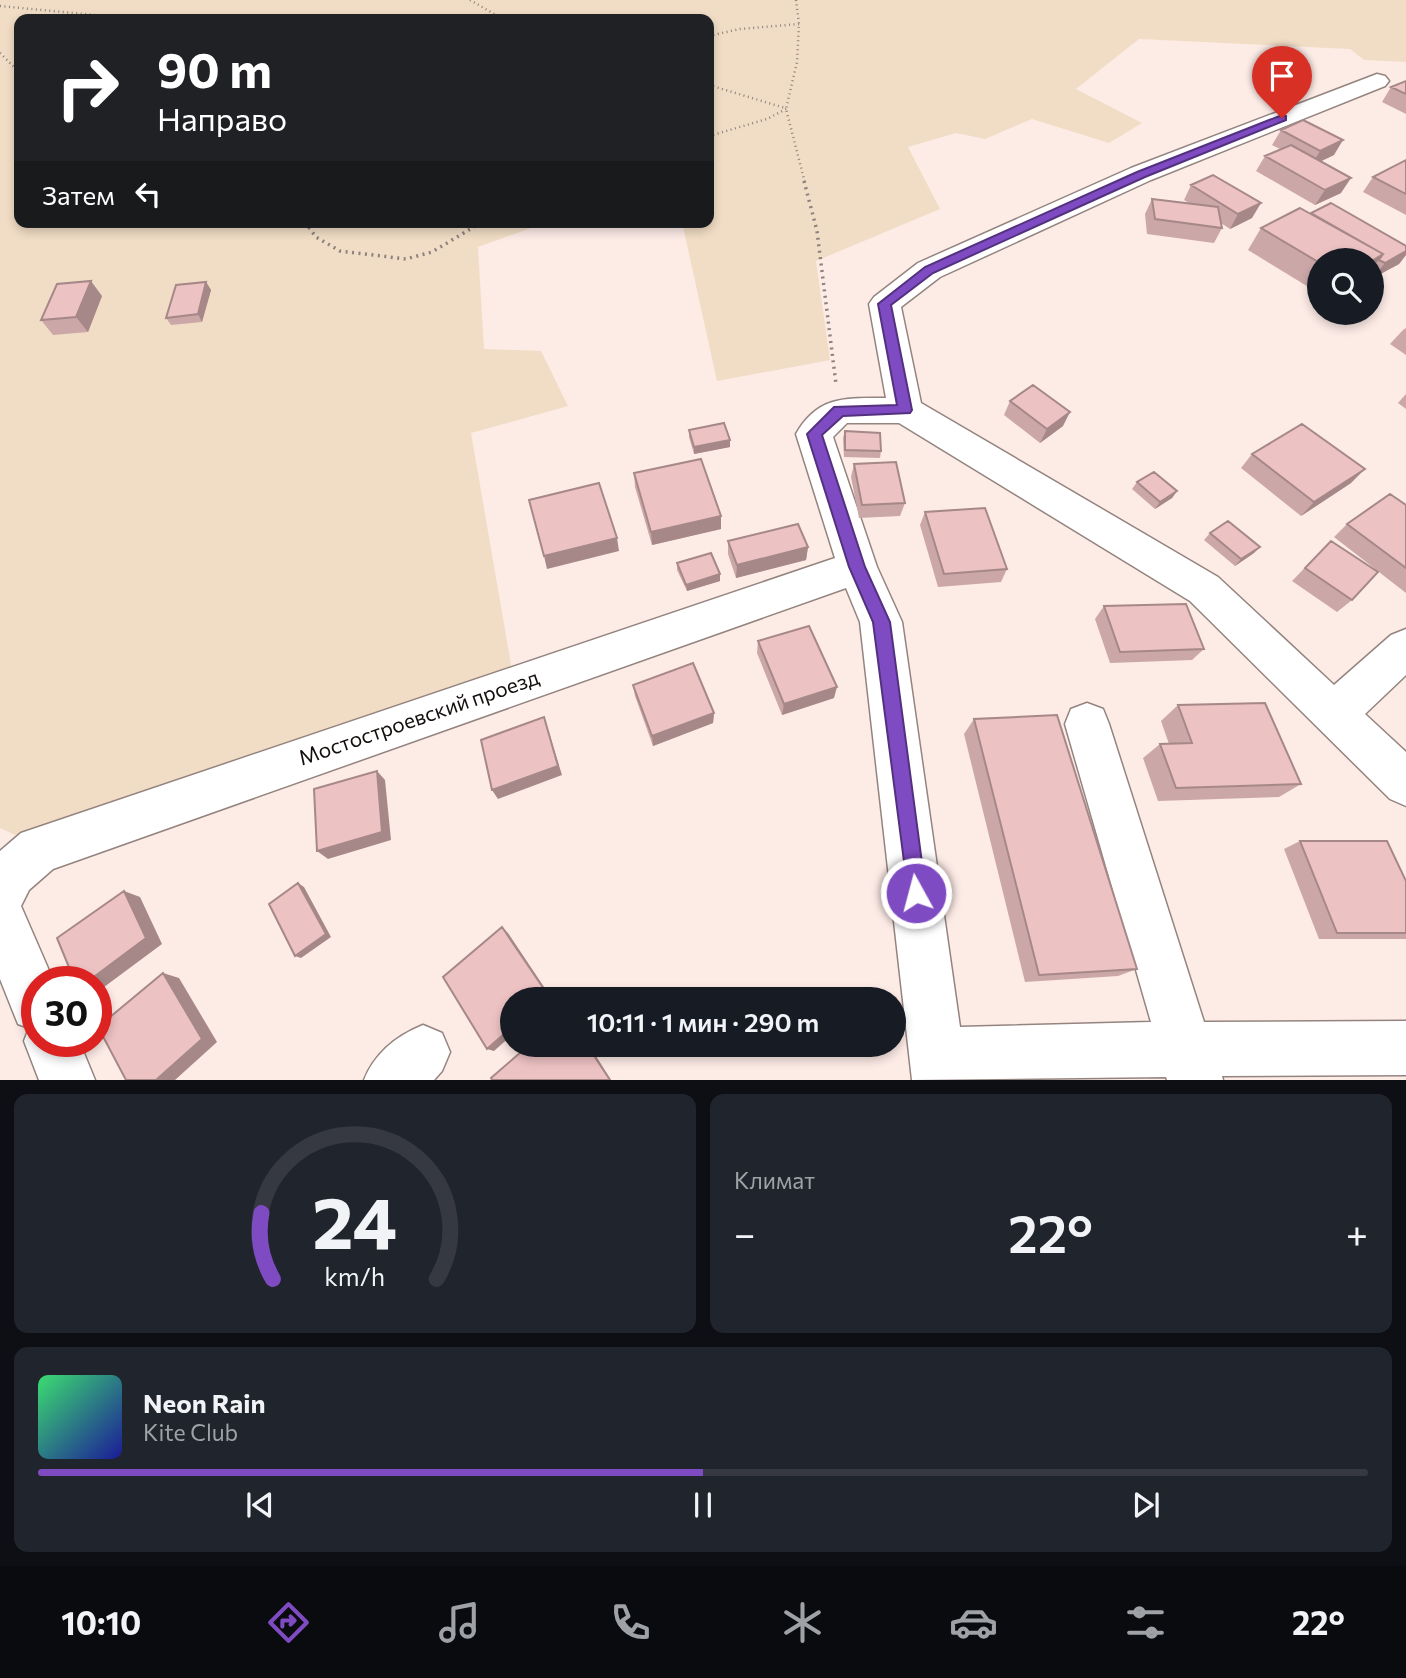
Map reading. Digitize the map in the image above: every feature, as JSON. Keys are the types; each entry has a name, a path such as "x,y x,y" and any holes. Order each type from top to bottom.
{"street":[{"path":"905,410 885,304 929,270 1141,174 1377,81"},
{"path":"1406,783 1205,589 905,410 839,411 814,434 857,567 881,622 938,1067 1191,1064 1406,1048"},
{"name":"Мостостроевский проезд","path":"0,896 12,873 38,850 857,567"},
{"path":"1334,714 1406,648"},
{"path":"1087,724 1191,1064"},
{"path":"0,916 21,967"},
{"path":"58,1057 67,1080"}],"path":[{"path":"470,0 494,14"},
{"path":"796,0 799,24 797,62 786,109 817,231 839,411"},
{"path":"0,6 84,14"},
{"path":"714,35 799,24"},
{"path":"0,53 14,67"},
{"path":"714,87 786,109"},
{"path":"714,135 767,119 786,109"},
{"path":"309,228 316,237 340,251 406,259 432,252 472,228"}],"shaded area":[{"path":"0,0 1406,0 1406,62 1364,60 1350,49 1139,39 1076,89 1142,123 1109,143 1032,119 985,139 956,133 908,147 940,209 816,261 830,360 717,381 683,228 714,228 714,14 14,14 14,228 531,228 478,247 484,349 541,351 568,406 471,433 512,670 15,835 0,828"}],"building":[{"path":"1406,81 1406,94 1391,87"},
{"path":"1303,120 1343,140 1320,151 1281,130"},
{"path":"1291,145 1351,178 1325,190 1265,156"},
{"path":"1406,160 1406,194 1373,177"},
{"path":"1213,175 1261,203 1238,214 1191,185"},
{"path":"1152,199 1218,207 1222,228 1155,219"},
{"path":"1331,203 1406,246 1406,251 1385,263 1384,248 1372,248 1311,213"},
{"path":"1300,208 1372,248 1307,248 1307,255 1261,228"},
{"path":"91,281 76,317 41,320 57,284"},
{"path":"206,282 198,314 166,318 176,285"},
{"path":"1033,385 1070,412 1047,429 1010,401"},
{"path":"724,423 730,440 694,447 689,430"},
{"path":"1302,424 1365,469 1314,502 1252,454"},
{"path":"845,431 880,433 881,451 845,450"},
{"path":"701,459 721,516 651,532 634,473"},
{"path":"896,462 905,503 862,505 854,464"},
{"path":"1154,472 1177,491 1160,502 1137,482"},
{"path":"599,483 617,538 544,556 529,500"},
{"path":"1390,494 1406,505 1406,568 1347,524"},
{"path":"985,508 1007,569 944,574 925,512"},
{"path":"1228,521 1260,547 1241,559 1210,533"},
{"path":"798,524 808,547 737,565 728,541"},
{"path":"1331,541 1378,572 1352,600 1305,568"},
{"path":"711,553 720,574 686,585 677,563"},
{"path":"1186,604 1204,649 1120,652 1104,606"},
{"path":"809,626 837,687 784,704 758,641"},
{"path":"693,663 714,713 652,736 633,685"},
{"path":"1265,703 1301,784 1176,788 1160,744 1192,743 1178,705"},
{"path":"1057,715 1137,969 1039,975 974,719"},
{"path":"544,717 558,766 492,790 481,740"},
{"path":"377,771 382,832 317,851 314,789"},
{"path":"1300,841 1387,841 1406,881 1406,933 1337,933"},
{"path":"298,883 326,934 295,956 269,904"},
{"path":"124,891 146,938 108,966 68,966 57,938"},
{"path":"502,927 543,987 500,987 500,1038 487,1049 443,977"},
{"path":"163,973 202,1039 156,1080 126,1080 112,1054 112,1015"},
{"path":"515,1057 595,1057 610,1080 492,1080 491,1078"}],"route":[{"path":"916,893 881,622 857,567 814,434 839,411 905,410 885,304 929,270 1141,174 1282,118"}]}
